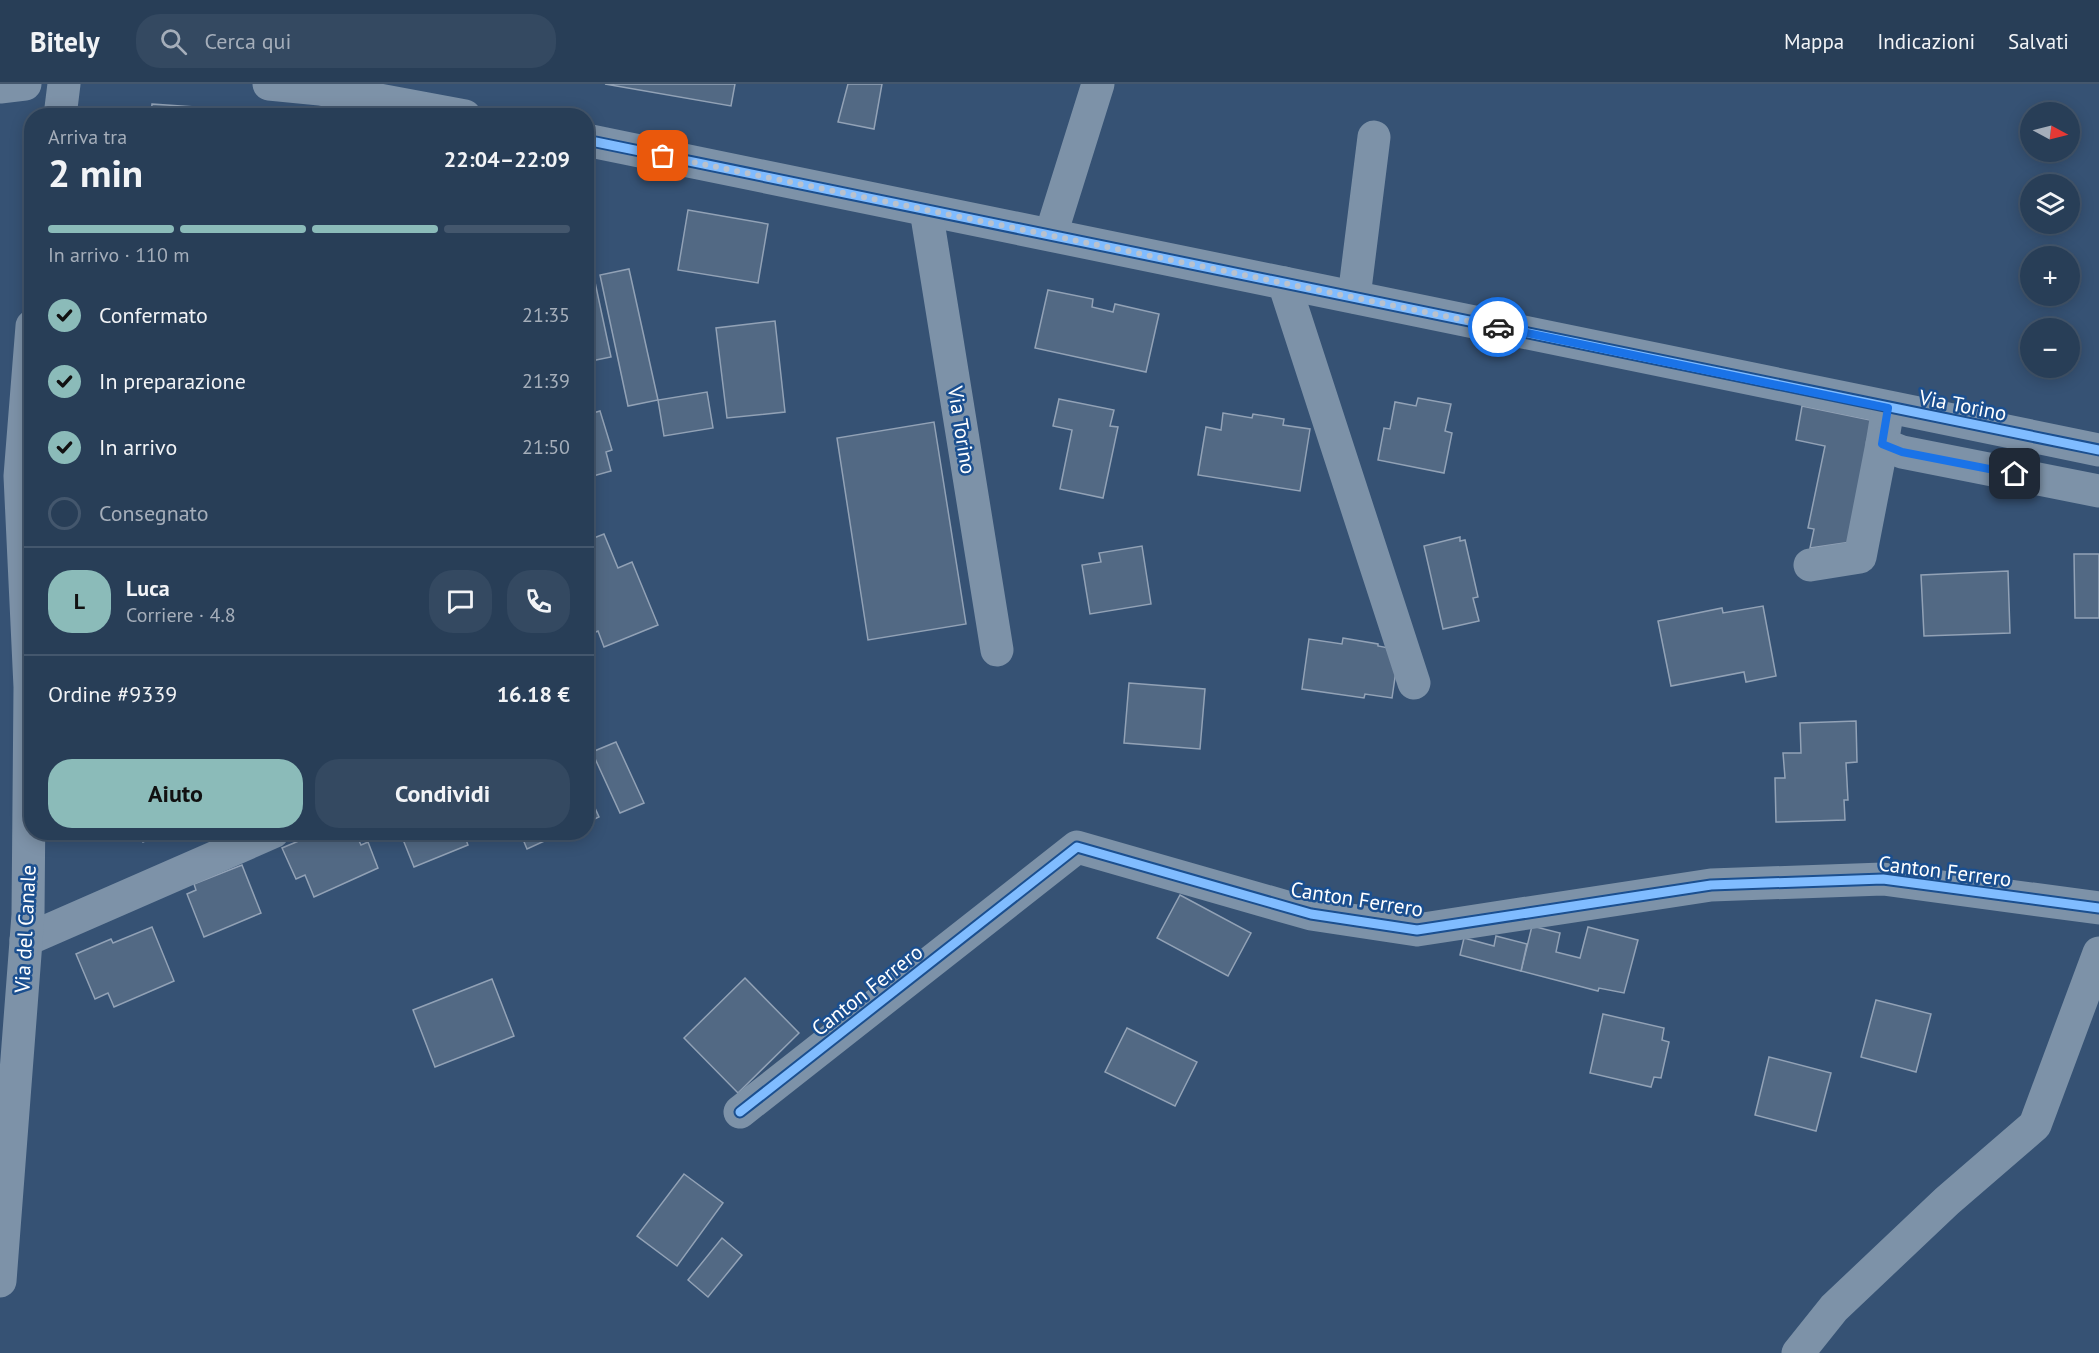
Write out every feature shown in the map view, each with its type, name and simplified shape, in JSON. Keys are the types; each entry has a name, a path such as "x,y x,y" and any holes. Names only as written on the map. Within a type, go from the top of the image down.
{"street":[{"path":"0,87 25,84"},
{"path":"61,108 64,84"},
{"path":"269,84 320,89 422,108"},
{"path":"1051,234 1098,84"},
{"path":"1354,297 1374,137"},
{"name":"Via Torino","path":"594,142 2099,450"},
{"name":"Via Torino","path":"926,210 997,650"},
{"path":"1284,284 1414,683"},
{"path":"1810,565 1860,557 1888,408"},
{"name":"Via del Canale","path":"24,426 20,476 24,530"},
{"path":"1882,444 2048,495 2099,491"},
{"name":"Via del Canale","path":"0,1281 26,940 28,840"},
{"path":"26,940 255,840"},
{"name":"Canton Ferrero","path":"741,1112 1077,847 1311,914 1417,930 1722,884 1882,879 2099,908"},
{"path":"1798,1353 1834,1308 1947,1201 2035,1125 2099,953"}],"building":[{"path":"605,84 735,84 731,106"},
{"path":"848,84 882,84 874,129 838,122"},
{"path":"152,104 210,108 152,108"},
{"path":"688,210 768,224 758,283 678,270"},
{"path":"629,269 658,400 628,406 600,275"},
{"path":"594,277 611,357 594,360"},
{"path":"1048,290 1093,299 1092,307 1113,312 1115,304 1159,314 1146,372 1035,348"},
{"path":"775,321 785,412 727,418 716,328"},
{"path":"707,392 713,428 664,436 658,400"},
{"path":"1418,398 1451,404 1445,431 1452,433 1444,473 1378,460 1384,428 1390,429 1395,402 1416,406"},
{"path":"1059,399 1114,410 1110,426 1118,427 1103,498 1060,489 1072,430 1053,426"},
{"path":"1802,406 1875,421 1851,542 1810,548 1814,529 1808,528 1825,446 1796,440"},
{"path":"600,411 612,450 606,452 611,471 594,476 594,413"},
{"path":"1223,413 1252,418 1253,414 1284,419 1283,425 1310,429 1300,491 1198,475 1206,427 1221,430"},
{"path":"934,422 966,624 868,640 837,438"},
{"path":"604,534 618,568 632,562 658,625 604,647 598,631 594,633 594,538"},
{"path":"1460,537 1460,541 1465,540 1478,597 1473,598 1479,621 1443,629 1424,546"},
{"path":"1142,546 1151,604 1090,614 1082,565 1101,562 1099,553"},
{"path":"2074,554 2099,554 2099,618 2075,618"},
{"path":"2008,571 2010,633 1924,636 1921,575"},
{"path":"1763,606 1776,676 1746,682 1744,672 1671,686 1658,621 1722,608 1723,613"},
{"path":"1343,638 1399,650 1392,698 1365,694 1364,698 1302,689 1309,639 1342,644"},
{"path":"1129,683 1205,689 1200,749 1124,743"},
{"path":"1856,721 1857,762 1846,763 1848,800 1844,800 1845,820 1776,822 1775,778 1785,778 1783,753 1801,753 1800,723"},
{"path":"616,742 644,803 620,813 594,756 594,751"},
{"path":"594,806 599,817 594,819"},
{"path":"301,840 359,840 361,845 368,842 378,868 314,897 305,875 296,879 282,848"},
{"path":"403,840 466,840 468,845 414,867"},
{"path":"523,840 547,840 527,849"},
{"path":"242,865 261,913 204,937 187,894 196,890 194,884"},
{"path":"1180,895 1251,933 1228,976 1157,938"},
{"path":"1532,926 1560,933 1556,952 1580,958 1588,927 1638,940 1624,993 1599,988 1598,991 1521,971"},
{"path":"152,927 174,981 114,1007 108,993 95,999 76,954 111,939 113,943"},
{"path":"1496,936 1527,944 1521,971 1460,955 1464,938 1494,946"},
{"path":"745,978 799,1033 738,1093 684,1038"},
{"path":"492,979 514,1036 435,1067 413,1010"},
{"path":"1876,1000 1931,1014 1916,1072 1861,1057"},
{"path":"1603,1014 1664,1028 1662,1040 1669,1042 1661,1078 1654,1077 1651,1087 1590,1073"},
{"path":"1127,1028 1197,1062 1175,1106 1105,1072"},
{"path":"1769,1057 1831,1073 1816,1131 1755,1115"},
{"path":"684,1174 723,1203 677,1266 637,1236"},
{"path":"722,1238 742,1255 708,1297 688,1280"}],"cycle path":[{"path":"594,142 2099,450"},
{"path":"740,1112 1077,847 1311,914 1417,930 1711,885 1883,879 2099,908"}],"way so far":[{"path":"663,156 1498,327"}],"route":[{"path":"1498,327 1888,408 1882,444 1902,452 2015,474"}]}
